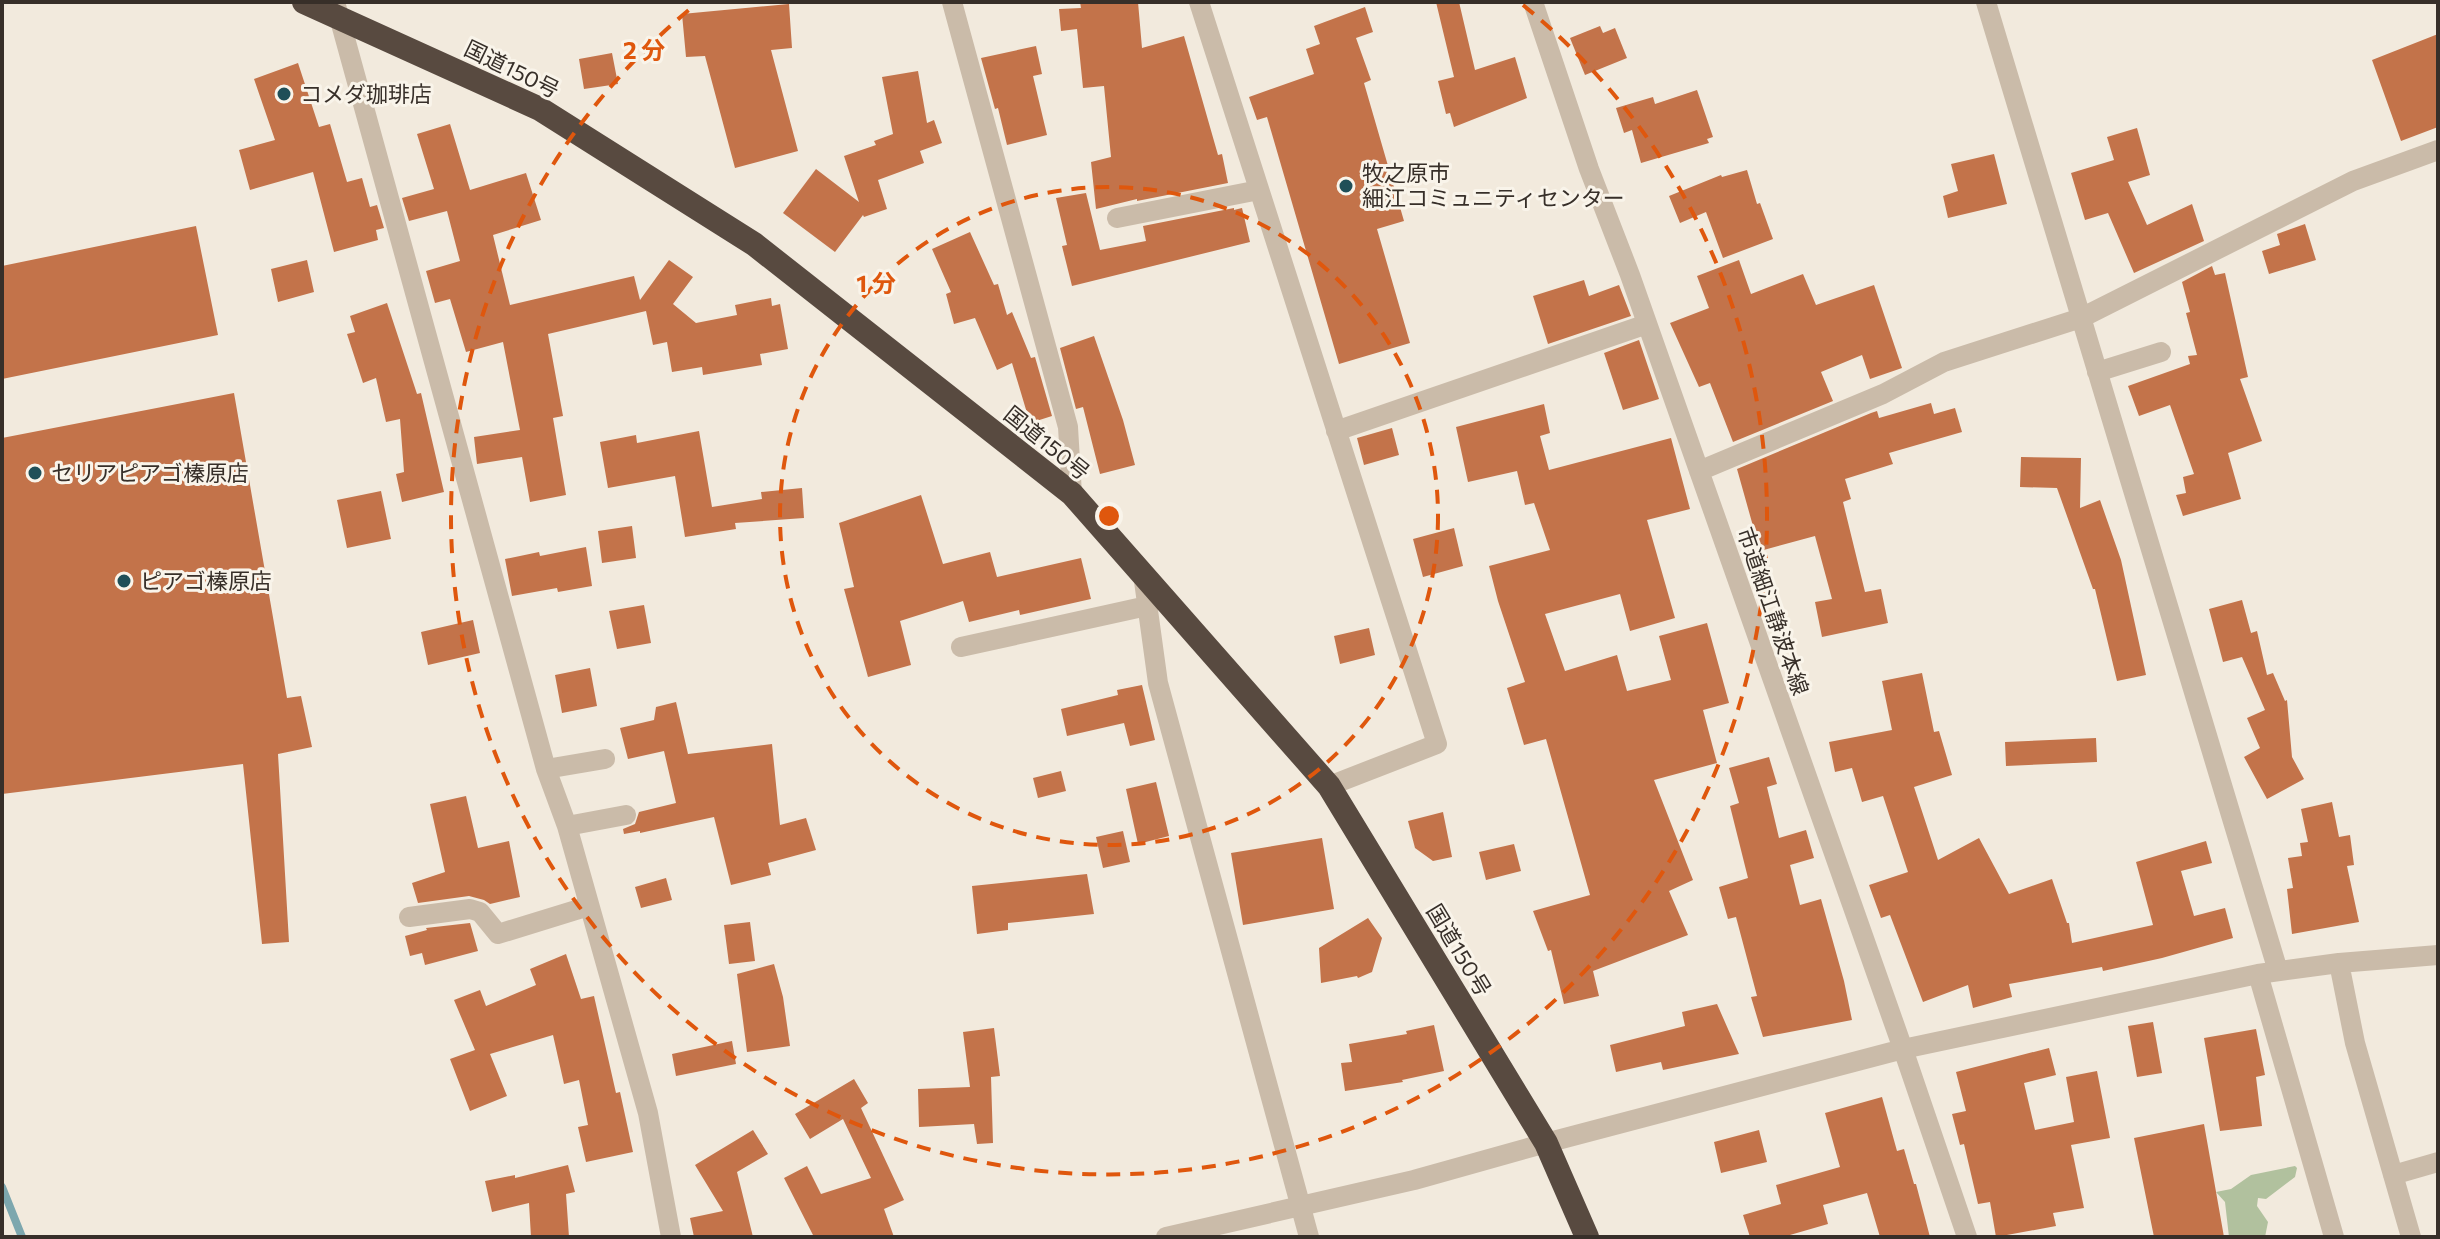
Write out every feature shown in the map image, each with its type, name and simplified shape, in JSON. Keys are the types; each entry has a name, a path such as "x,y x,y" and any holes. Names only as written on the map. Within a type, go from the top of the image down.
{"highway":[{"name":"国道150号","path":"304,2 336,10 540,109 754,244 1072,494 1329,786 1546,1143 1587,1237"}],"street":[{"path":"952,2 1068,427 1072,494"},
{"path":"1199,2 1437,744 1329,786"},
{"name":"市道細江静波本線","path":"1533,2 1589,169 1647,324 1967,1237"},
{"path":"1986,2 2097,372 2268,973 2334,1237"},
{"path":"336,10 546,769 567,826 648,1113 671,1237"},
{"path":"1699,471 1883,394 1944,362 2081,318 2353,181 2438,150"},
{"path":"1117,218 1259,190"},
{"path":"1336,431 1647,324"},
{"path":"2097,372 2161,352"},
{"path":"1143,574 1158,683 1309,1237"},
{"path":"961,647 1147,606"},
{"path":"546,769 605,759"},
{"path":"567,826 626,815"},
{"path":"409,917 470,909 480,912 498,934 589,906"},
{"path":"1166,1237 1414,1180 1903,1049 2268,973 2339,963 2438,955"},
{"path":"2339,963 2355,1043 2411,1237"},
{"path":"2393,1175 2438,1162"}],"green space":[{"path":"2295,1166 2295,1177 2266,1199 2258,1198 2257,1206 2268,1222 2265,1237 2229,1237 2225,1202 2216,1192 2231,1189 2251,1175"}],"building":[{"path":"1080,2 1138,2 1142,48 1184,36 1218,155 1222,154 1228,183 1096,209 1091,162 1111,157 1104,86 1083,88 1077,29 1061,31 1059,9 1081,8"},
{"path":"1436,2 1459,2 1475,70 1515,57 1527,98 1454,127 1450,113 1446,114 1438,81 1454,77"},
{"path":"789,4 792,48 771,50 798,151 735,168 705,56 686,57 682,14"},
{"path":"1365,7 1373,32 1356,38 1371,80 1364,83 1404,221 1377,229 1410,343 1339,364 1267,117 1257,120 1249,97 1314,74 1306,49 1320,44 1314,26"},
{"path":"1600,26 1603,33 1615,28 1627,58 1585,75 1570,38"},
{"path":"2438,34 2438,127 2401,141 2372,60"},
{"path":"1036,46 1042,74 1033,76 1047,135 1007,145 981,58"},
{"path":"612,53 618,84 584,89 579,59"},
{"path":"298,63 319,127 330,124 347,182 362,178 370,207 377,205 384,228 376,230 378,240 334,252 313,172 250,190 239,150 275,140 254,79"},
{"path":"918,71 927,123 934,120 942,143 920,151 924,163 878,180 887,209 863,215 835,252 783,213 816,169 859,202 844,156 876,145 874,141 893,134 882,77"},
{"path":"1697,90 1713,137 1707,139 1709,143 1641,163 1632,130 1624,133 1616,108 1653,97 1655,104"},
{"path":"450,124 470,190 526,173 541,220 493,235 510,305 634,276 640,300 669,260 693,277 673,304 696,323 737,315 735,305 771,298 772,306 780,304 788,349 760,354 762,365 703,375 702,367 672,372 667,342 653,345 646,311 548,334 563,416 553,418 566,495 530,502 522,457 477,464 474,437 520,430 503,342 466,352 450,299 435,303 426,271 460,261 447,211 409,221 402,198 434,189 417,134"},
{"path":"2137,128 2150,175 2128,182 2147,225 2192,204 2204,241 2134,273 2108,213 2085,220 2071,173 2114,160 2107,137"},
{"path":"1994,154 2007,204 1948,218 1943,196 1958,191 1951,164"},
{"path":"1747,170 1757,204 1760,203 1773,239 1723,258 1706,212 1680,223 1669,196 1721,175"},
{"path":"1086,193 1100,250 1146,241 1143,226 1234,208 1242,208 1250,242 1072,286 1062,246 1067,245 1056,198"},
{"path":"2305,224 2316,260 2269,274 2262,251 2280,245 2277,234"},
{"path":"196,226 218,335 2,379 2,266"},
{"path":"970,232 994,285 998,284 1007,315 1012,312 1031,358 1035,357 1052,416 1030,423 1012,363 997,370 975,318 954,324 946,294 951,292 932,249"},
{"path":"307,260 314,292 278,302 271,269"},
{"path":"1739,260 1751,294 1803,274 1816,305 1874,285 1902,368 1870,379 1862,355 1821,372 1833,401 1733,442 1710,383 1699,387 1670,323 1709,308 1697,276"},
{"path":"2212,266 2215,275 2225,273 2248,377 2240,379 2262,441 2228,453 2241,499 2183,516 2176,495 2186,493 2183,477 2194,474 2170,405 2139,416 2128,386 2190,364 2188,356 2197,355 2182,282"},
{"path":"1584,280 1589,296 1619,285 1631,316 1548,344 1533,296"},
{"path":"387,303 417,394 421,393 444,492 402,502 396,474 404,472 400,419 386,422 376,378 363,383 347,334 355,332 350,316"},
{"path":"1094,336 1135,465 1100,474 1083,407 1076,409 1060,348"},
{"path":"1639,340 1659,399 1623,410 1604,353"},
{"path":"234,393 287,698 301,696 312,747 278,754 289,942 262,944 243,764 2,794 2,438"},
{"path":"1931,403 1934,414 1955,408 1962,432 1889,453 1893,464 1845,479 1851,499 1843,502 1865,592 1881,589 1888,623 1822,637 1815,602 1832,599 1815,536 1760,551 1737,469 1871,413 1877,411 1879,418"},
{"path":"1544,404 1550,433 1540,436 1549,470 1671,438 1690,509 1647,520 1675,618 1630,631 1620,594 1545,614 1565,671 1617,655 1627,691 1671,680 1659,636 1707,623 1729,703 1703,710 1717,763 1654,780 1693,880 1669,891 1688,935 1593,971 1599,996 1564,1004 1551,950 1548,951 1533,911 1590,895 1546,739 1524,745 1507,688 1525,682 1489,566 1550,550 1534,503 1525,505 1517,471 1468,482 1456,427"},
{"path":"1392,428 1399,455 1364,465 1357,438"},
{"path":"699,431 712,507 762,499 761,492 802,488 804,518 735,523 736,529 685,537 675,476 608,488 600,442 636,435 637,443"},
{"path":"2021,457 2081,458 2080,508 2100,500 2121,560 2146,675 2117,681 2095,589 2057,488 2020,487"},
{"path":"381,491 391,539 347,548 337,500"},
{"path":"921,495 943,564 990,552 997,577 1081,558 1091,599 1020,615 1019,610 969,622 963,601 900,621 911,665 868,677 844,589 854,587 839,523"},
{"path":"632,526 636,558 602,563 598,531"},
{"path":"1454,528 1463,566 1423,577 1413,539"},
{"path":"586,547 592,586 512,596 505,559"},
{"path":"2242,600 2251,633 2257,631 2267,675 2273,673 2287,700 2292,757 2304,779 2267,799 2244,757 2260,748 2247,718 2265,710 2242,657 2223,662 2209,609"},
{"path":"644,605 651,643 617,649 609,611"},
{"path":"473,620 480,653 428,665 421,632"},
{"path":"1369,628 1375,655 1340,664 1334,636"},
{"path":"590,668 597,706 562,713 555,675"},
{"path":"1922,673 1934,732 1939,731 1952,775 1914,787 1938,860 1979,838 2009,894 2052,879 2069,923 2072,943 2153,925 2136,862 2206,841 2212,863 2181,871 2194,916 2225,908 2233,938 2103,971 2102,967 2009,984 2012,997 1973,1008 1968,985 1923,1002 1890,915 1881,918 1869,885 1908,872 1883,796 1862,802 1852,768 1835,772 1829,742 1892,730 1882,681"},
{"path":"1142,685 1155,740 1130,746 1124,723 1067,736 1061,709 1118,695 1117,690"},
{"path":"676,702 688,754 772,744 780,825 806,818 816,850 768,863 771,875 731,885 714,817 624,834 623,829 635,824 639,812 676,803 664,751 628,759 620,728 654,720 656,707"},
{"path":"2096,738 2097,762 2006,766 2005,742"},
{"path":"1769,757 1777,784 1767,787 1779,838 1806,830 1814,858 1790,865 1800,905 1821,899 1852,1020 1763,1037 1751,997 1757,996 1736,917 1728,919 1719,887 1748,878 1730,806 1739,803 1729,768"},
{"path":"1061,771 1066,791 1038,798 1033,778"},
{"path":"1156,782 1169,836 1138,844 1126,789"},
{"path":"466,796 478,848 509,841 520,897 490,904 469,896 418,903 412,883 445,872 430,804"},
{"path":"2332,802 2339,837 2350,835 2354,865 2347,866 2359,922 2292,934 2287,889 2293,888 2288,858 2302,856 2300,843 2308,842 2301,809"},
{"path":"1443,812 1452,857 1433,861 1415,848 1408,821"},
{"path":"1123,831 1130,862 1103,868 1096,837"},
{"path":"1322,838 1334,909 1243,925 1231,853"},
{"path":"1514,844 1521,871 1486,880 1479,852"},
{"path":"1087,874 1094,914 1008,923 1008,930 977,934 972,886"},
{"path":"666,878 672,900 641,908 635,887"},
{"path":"1368,918 1382,938 1372,972 1358,978 1321,983 1319,948"},
{"path":"750,922 755,961 729,964 724,925"},
{"path":"470,923 478,951 425,965 422,953 410,956 405,936 426,928"},
{"path":"566,954 581,999 594,996 633,1152 586,1162 578,1127 588,1125 579,1080 564,1084 553,1035 490,1054 507,1096 470,1111 450,1059 475,1050 454,1000 480,990 486,1006 536,985 530,969"},
{"path":"774,964 783,997 790,1046 747,1052 737,974"},
{"path":"1717,1004 1739,1054 1663,1070 1661,1062 1616,1072 1610,1045 1685,1026 1682,1012"},
{"path":"2153,1022 2162,1073 2137,1077 2128,1026"},
{"path":"1434,1025 1444,1071 1403,1082 1345,1091 1341,1063 1352,1062 1349,1044 1407,1034 1406,1031"},
{"path":"994,1028 1000,1076 991,1077 993,1143 977,1144 974,1124 919,1127 918,1089 970,1087 963,1032"},
{"path":"2256,1029 2265,1075 2256,1077 2262,1126 2220,1131 2204,1038"},
{"path":"732,1041 736,1064 676,1076 672,1054"},
{"path":"2049,1048 2056,1075 2024,1083 2035,1130 2074,1122 2066,1077 2097,1071 2110,1138 2071,1145 2084,1208 2053,1213 2056,1226 1996,1237 1990,1202 1978,1204 1964,1144 1960,1145 1952,1114 1966,1111 1956,1072"},
{"path":"854,1079 868,1103 861,1108 904,1200 884,1209 894,1237 814,1237 784,1178 807,1166 821,1194 871,1178 843,1119 810,1139 795,1114"},
{"path":"1882,1097 1897,1151 1904,1149 1916,1184 1930,1237 1880,1237 1867,1193 1823,1205 1828,1224 1783,1237 1750,1237 1743,1215 1781,1204 1776,1185 1840,1167 1825,1113"},
{"path":"2204,1124 2224,1237 2154,1237 2134,1138"},
{"path":"753,1130 768,1154 737,1172 753,1237 694,1237 690,1218 723,1211 695,1165"},
{"path":"1759,1130 1767,1162 1721,1173 1714,1142"},
{"path":"568,1165 575,1192 566,1194 569,1237 531,1237 529,1203 492,1212 485,1181 515,1175 515,1178"}],"waterway":[{"path":"2,1187 22,1237"}],"place":[{"name":"コメダ珈琲店","path":"284,94"},
{"name":"牧之原市 細江コミュニティセンター","path":"1346,186"},
{"name":"セリアピアゴ榛原店","path":"35,473"},
{"name":"ピアゴ榛原店","path":"124,581"}]}
